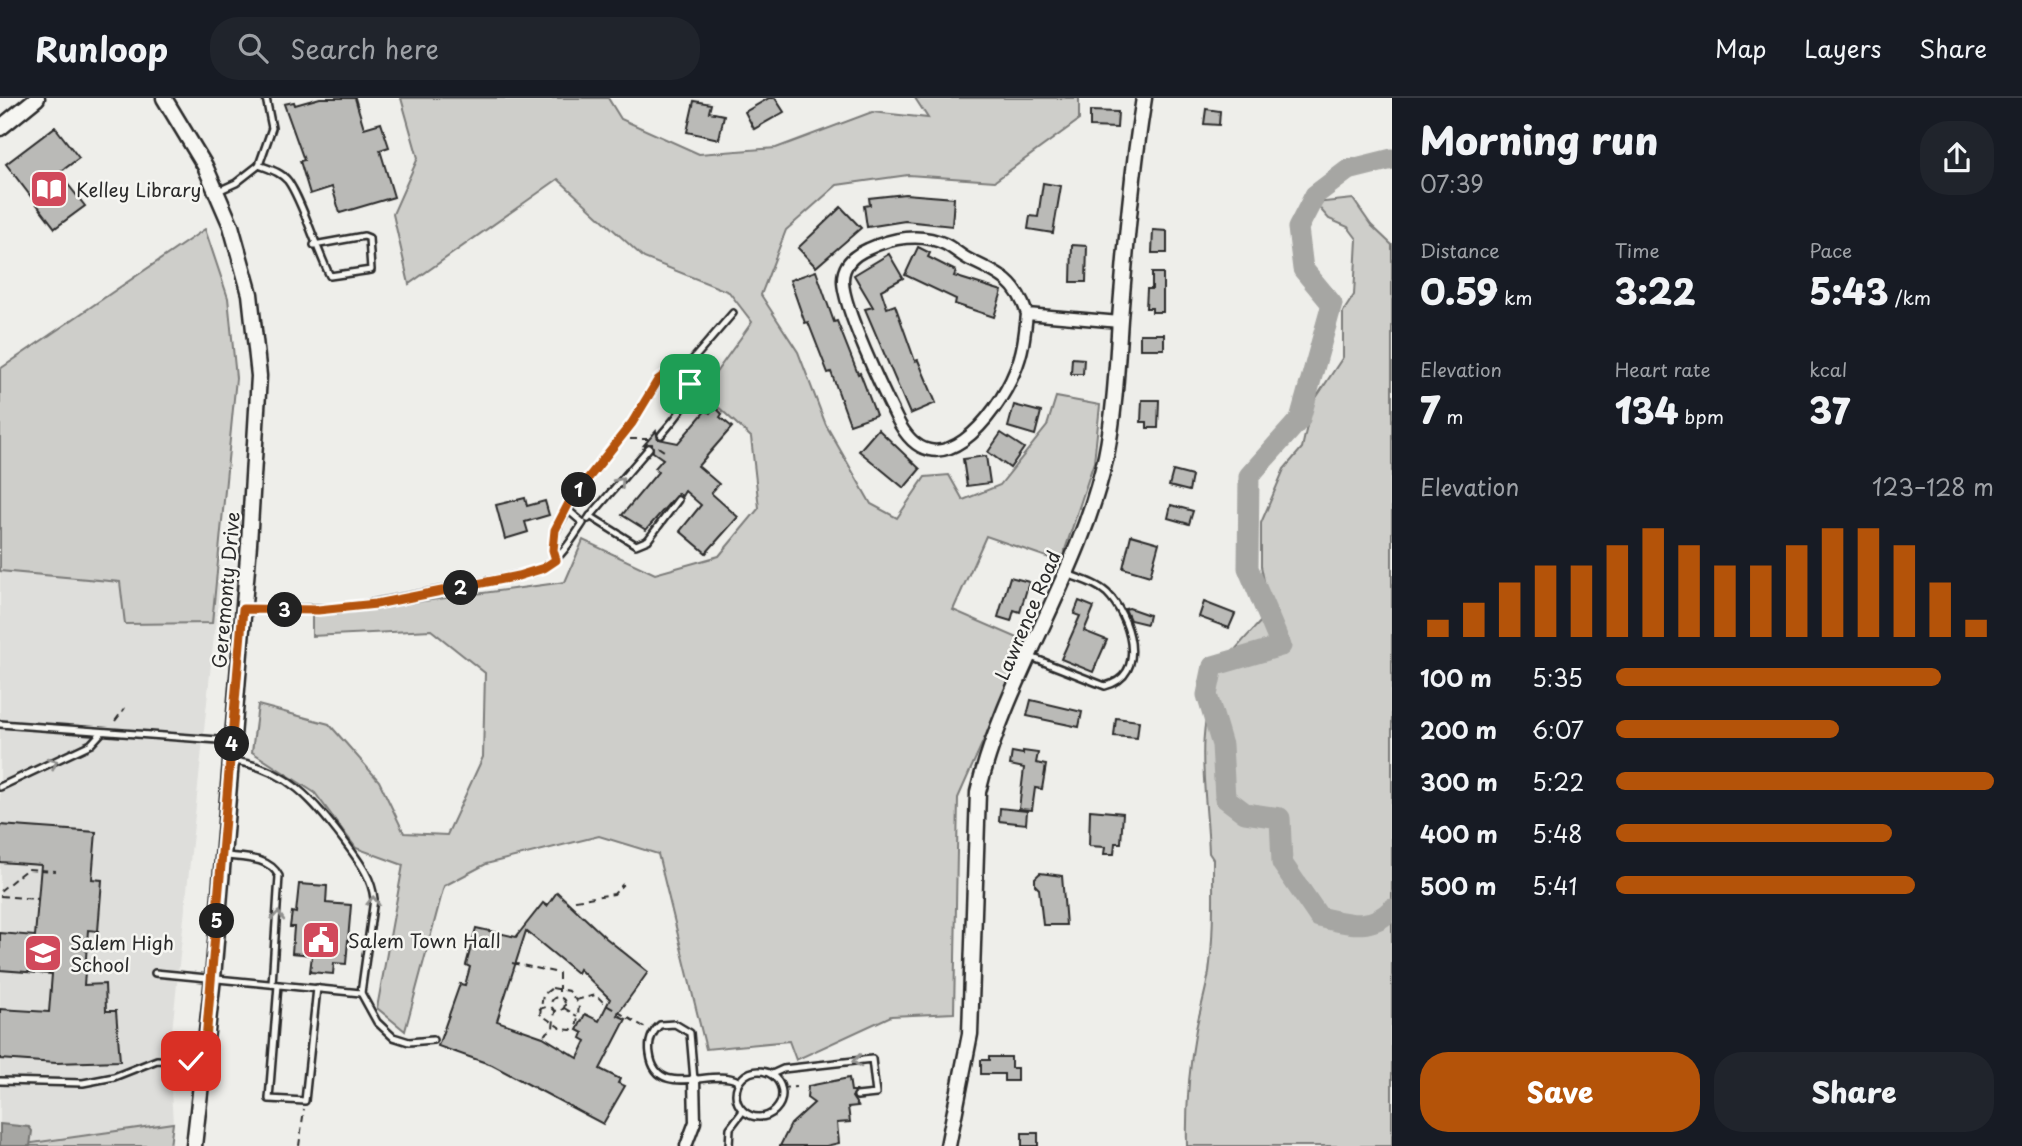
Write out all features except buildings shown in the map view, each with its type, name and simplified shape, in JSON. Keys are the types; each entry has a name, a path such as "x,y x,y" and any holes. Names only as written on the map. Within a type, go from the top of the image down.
{"street":[{"path":"0,128 37,98"},
{"name":"Geremonty Drive","path":"164,98 216,192 244,267 256,335 257,431 213,978 194,1146"},
{"name":"Lawrence Road","path":"948,1146 970,1034 978,792 985,765 1067,574 1091,509 1106,456 1133,176 1144,98"},
{"path":"889,240 936,241 1004,276 1020,296 1027,314 1016,370 976,433 958,447 947,450 928,448 911,438 896,416 847,302 844,273 853,258 889,240"},
{"path":"1027,314 1120,321"},
{"path":"686,1146 695,1122 694,1080"}],"lane":[{"path":"216,192 236,183 259,165 272,128 265,98"},
{"path":"259,165 275,171 288,181 314,245 330,276 371,270 369,238 364,236 314,245"},
{"path":"556,560 553,550 555,530 568,510 570,501 632,423 658,380 669,372 683,372 733,313"},
{"path":"661,435 688,400 690,384 683,372"},
{"path":"243,609 318,610 376,604 518,576 544,568 556,560 583,523 649,448"},
{"path":"590,516 636,545 648,540 678,500"},
{"path":"568,510 583,523"},
{"path":"1031,657 1105,685 1115,682 1130,662 1133,643 1131,633 1110,597 1094,584 1067,574"},
{"path":"0,723 232,741"},
{"path":"0,787 91,744 102,732"},
{"path":"230,761 263,768 301,788 361,864 373,887 374,899 361,993 377,1022 393,1037 409,1042 433,1041"},
{"path":"223,855 258,859 270,865 279,876 270,1099 305,1101 317,988"},
{"path":"155,973 361,993"},
{"path":"694,1080 690,1033 667,1022 653,1033 650,1054 658,1073 670,1080 694,1080 721,1077 738,1081 758,1070 772,1074 783,1069 872,1059 876,1094 857,1096"},
{"path":"0,1081 91,1082 156,1060 204,1063"},
{"path":"738,1081 735,1096 743,1111 755,1117 770,1114 780,1103 781,1088 772,1074"},
{"path":"729,1146 730,1128 743,1111"}],"path":[{"path":"115,721 125,708"},
{"path":"0,891 27,869 56,871"},
{"path":"575,900 614,894 623,884"},
{"path":"0,896 37,899"},
{"path":"512,963 559,973 559,997"},
{"path":"559,988 569,991 580,1007 571,1030 542,1017 539,1009 547,990 559,988"},
{"path":"576,1000 596,995 606,1005 638,1021 653,1033"},
{"path":"551,1005 553,999 559,997"},
{"path":"559,997 565,1001 564,1008"},
{"path":"539,1009 551,1005"},
{"path":"544,1035 551,1031 553,1023 555,1010 551,1005"},
{"path":"555,1010 564,1008 578,1017"},
{"path":"781,1088 796,1087"},
{"path":"299,1146 305,1101"}],"shaded area":[{"path":"401,98 608,98 621,119 699,154 776,148 872,112 928,118 915,98 1079,98 1079,120 995,181 908,175 837,185 786,230 761,295 798,352 826,425 871,504 897,518 925,477 949,475 963,500 1000,485 1047,426 1056,397 1100,405 1094,462 1061,562 986,536 953,610 1027,642 958,798 954,1013 891,1016 796,1060 789,1041 706,1049 658,854 599,836 486,864 444,886 405,1031 377,1008 403,865 356,848 315,793 252,752 258,705 329,724 379,781 404,833 447,835 483,757 485,673 431,630 312,636 312,616 565,582 583,540 655,574 719,556 759,508 751,437 702,392 752,322 729,292 644,258 558,179 409,284 393,214 418,158"},
{"path":"1353,199 1371,225 1392,245 1392,1146 1187,1146 1192,1058 1209,972 1212,930 1213,859 1209,853 1203,760 1207,715 1212,692 1222,669 1238,646 1270,611 1261,566 1261,523 1284,469 1302,448 1312,404 1343,357 1343,312 1354,295 1357,239 1348,227 1329,219 1315,203"},
{"path":"205,229 228,298 236,378 212,623 125,624 120,582 0,571 0,369"},
{"path":"0,562 220,580 169,1059 173,1123 0,1146"},
{"path":"173,1123 170,1146 11,1146"},
{"path":"0,1124 29,1127 32,1131 30,1146 0,1146"}],"waterway":[{"path":"1392,159 1348,170 1315,195 1298,228 1303,269 1332,304 1300,419 1249,476 1248,568 1281,646 1213,666 1207,695 1222,745 1225,798 1245,813 1280,818 1282,863 1319,917 1358,924 1375,921 1392,909"}],"place":[{"name":"Kelley Library","path":"49,189"},
{"name":"Salem Town Hall","path":"321,940"},
{"name":"Salem High School","path":"43,953"}],"route":[{"path":"191,1061 204,1063 243,609 318,610 376,604 518,576 551,565 556,560 553,550 555,530 568,510 570,501 632,423 658,380 669,372 683,372 690,384"}]}
